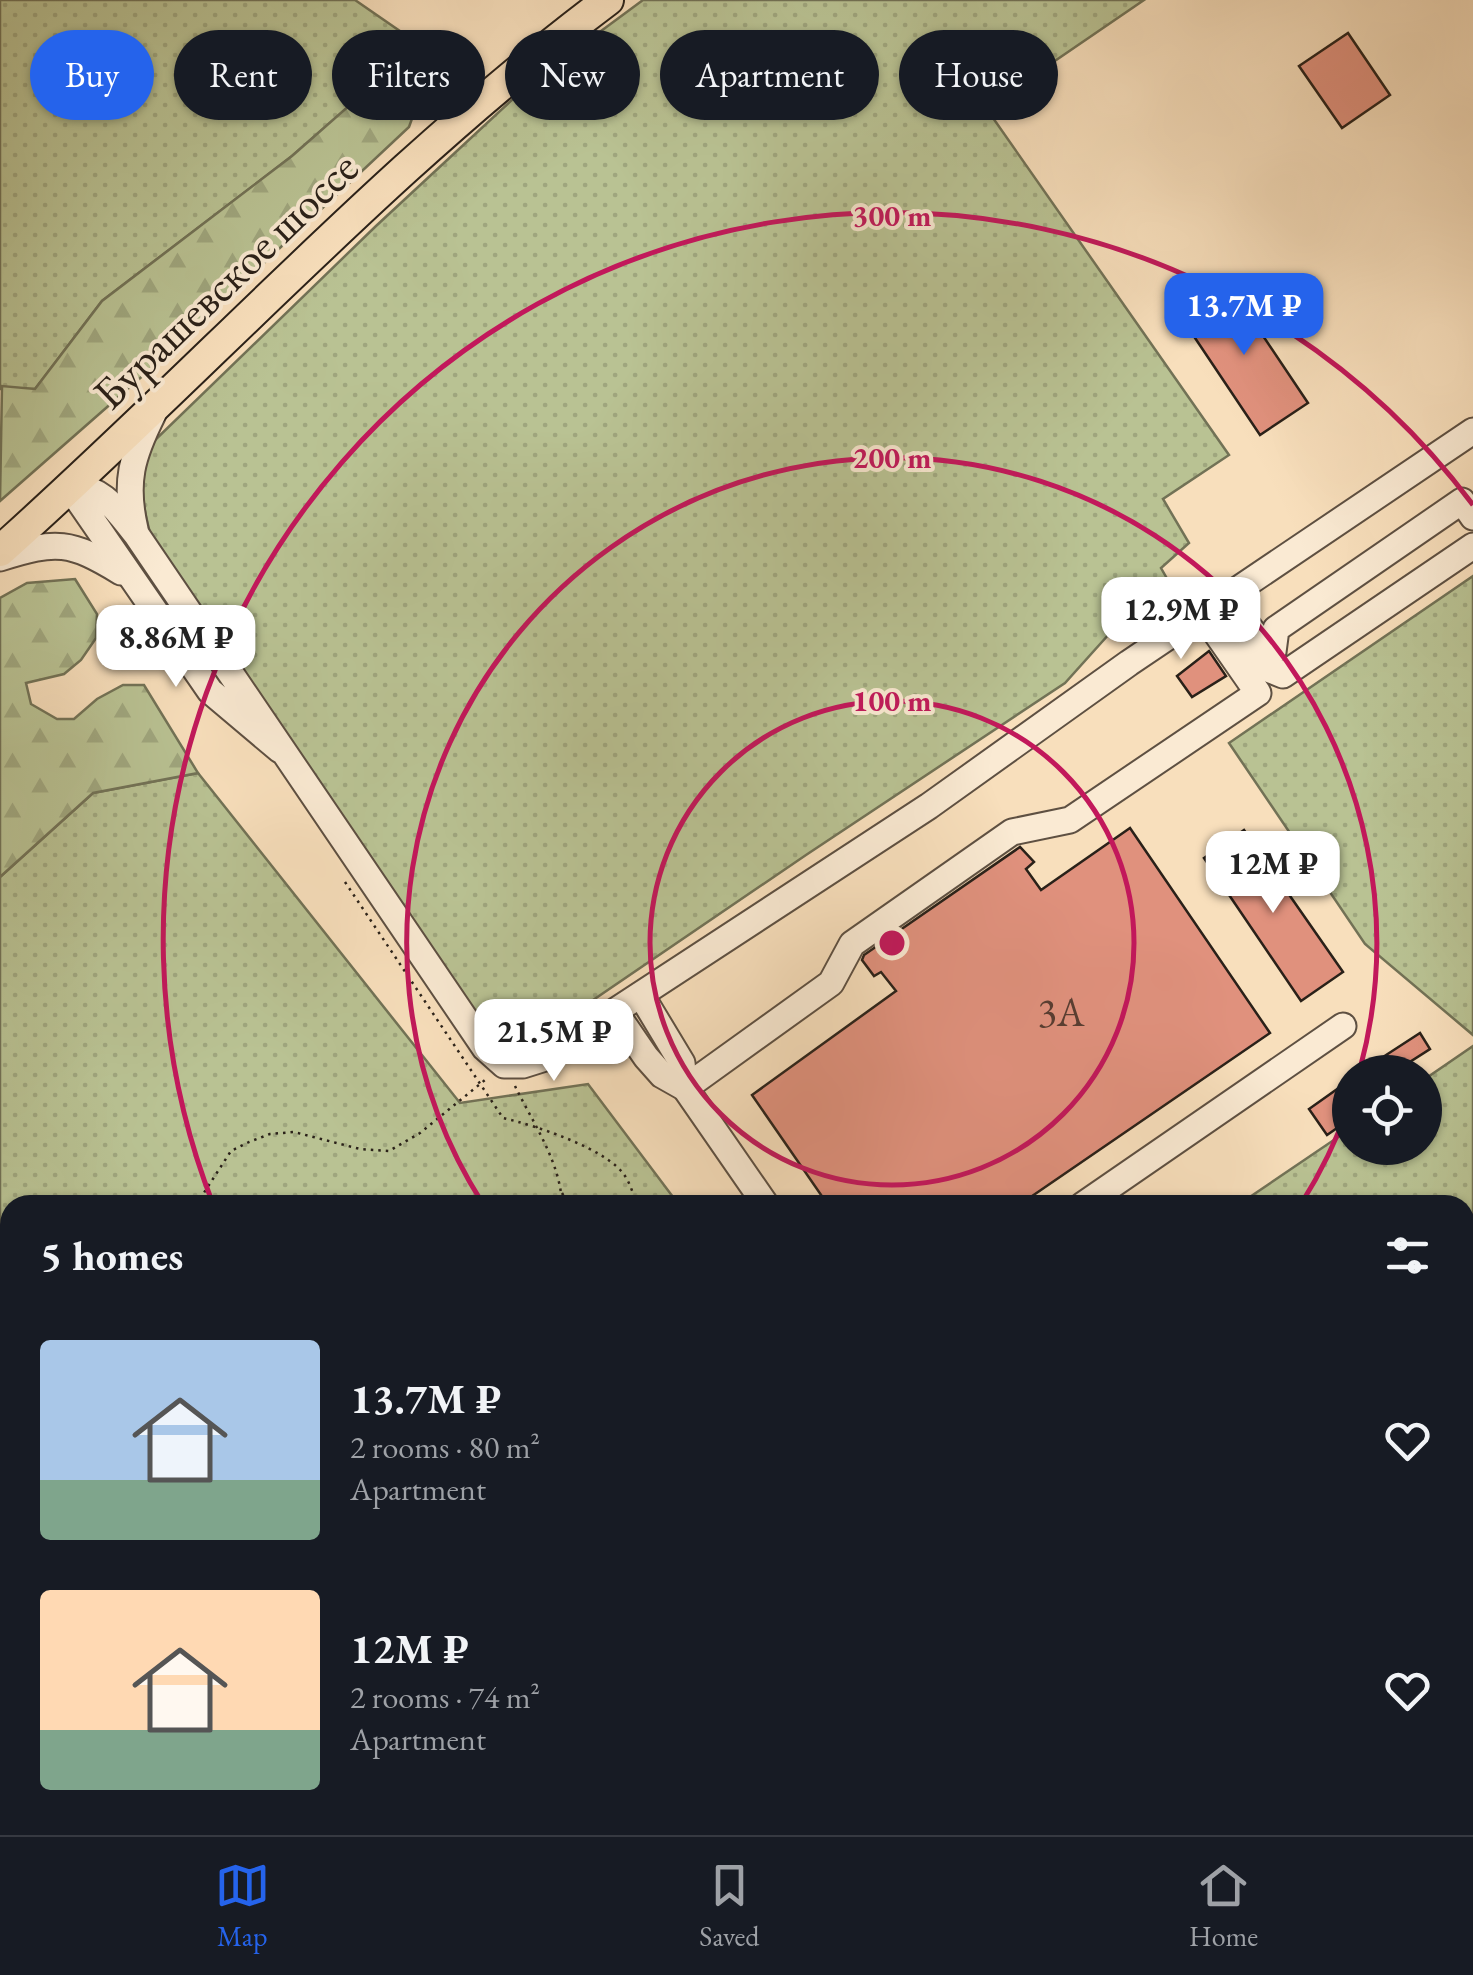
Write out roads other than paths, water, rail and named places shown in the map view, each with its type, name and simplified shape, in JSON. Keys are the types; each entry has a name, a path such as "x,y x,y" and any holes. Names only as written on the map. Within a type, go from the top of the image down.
{"main road":[{"name":"Бурашевское шоссе","path":"0,554 424,152 608,0"}],"street":[{"path":"136,534 129,496 132,465 135,450 156,409"},
{"path":"280,750 210,691 70,488 84,487 107,499 136,534 485,1048 504,1065 523,1065 542,1059 616,1012 929,806 1473,431"},
{"path":"1268,652 1273,652 1276,629 1462,501 1473,517"},
{"path":"0,554 61,545 88,551 130,578"},
{"path":"1283,674 1473,546"},
{"path":"1215,606 1268,652 1283,674"},
{"path":"1215,606 1260,666 1283,674"},
{"path":"684,1088 832,983 852,944 1012,832 1070,820 1258,693 1215,606"},
{"path":"641,995 682,1063 684,1088"},
{"path":"616,1012 662,1076 684,1088 759,1195"},
{"path":"1098,1195 1343,1026"}]}
